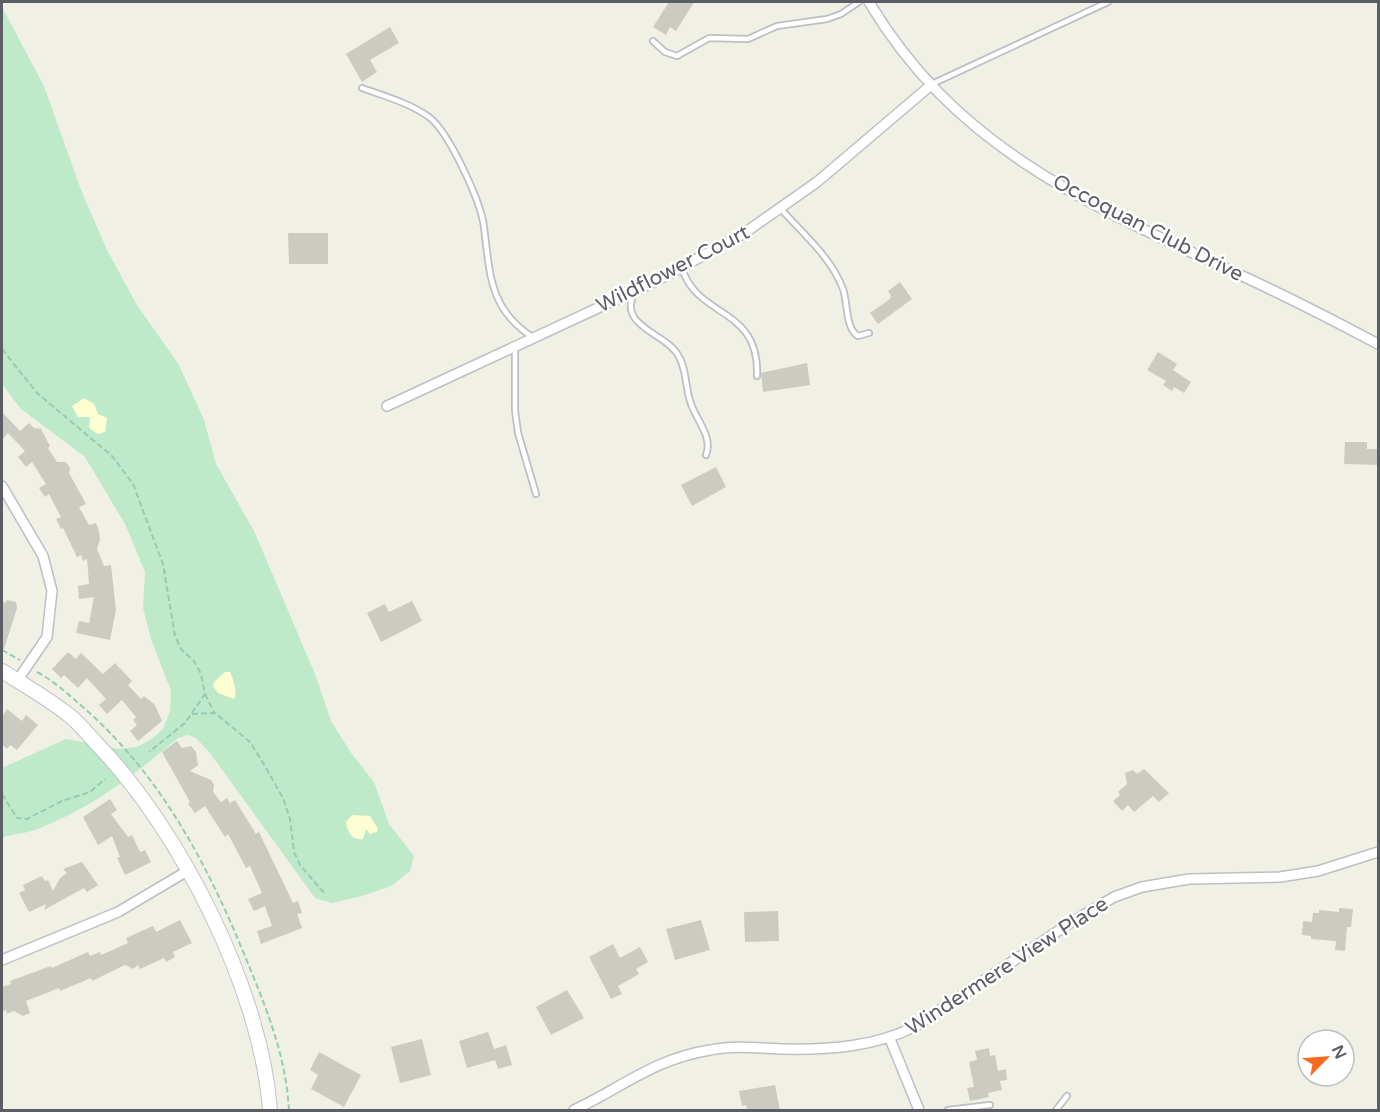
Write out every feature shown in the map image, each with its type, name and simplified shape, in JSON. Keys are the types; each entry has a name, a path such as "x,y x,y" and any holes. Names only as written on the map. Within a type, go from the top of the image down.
{"street":[{"name":"Occoquan Club Drive","path":"869,2 888,33 930,86 997,145 1078,197 1122,220 1300,303 1378,344"},
{"name":"Wildflower Court","path":"387,406 682,268 782,209 930,86"},
{"path":"2,486 43,556 52,591 47,637 17,681"},
{"path":"2,671 71,716 121,769 161,825 189,870 214,921 247,1009 259,1046 270,1110"},
{"name":"Windermere View Place","path":"576,1110 649,1068 671,1059 711,1049 851,1047 890,1039 916,1026 1070,922 1114,897 1142,887 1189,879 1280,877 1318,871 1378,852"},
{"path":"2,960 118,912 189,870"},
{"path":"890,1039 916,1110"}],"lane":[{"path":"653,41 665,52 677,56 709,38 748,39 777,26 827,19 841,14 859,2"},
{"path":"930,86 1108,2"},
{"path":"362,88 415,109 430,118 447,137 481,211 494,295 511,320 534,338"},
{"path":"782,209 830,262 838,276 844,293 850,329 858,336 869,333"},
{"path":"682,268 691,290 699,298 728,314 743,328 756,356 757,376"},
{"path":"636,291 631,309 634,318 641,326 670,345 682,362 690,402 709,440 706,455"},
{"path":"515,347 515,410 518,433 536,494"},
{"path":"1056,1110 1067,1096"},
{"path":"948,1110 990,1105"}],"path":[{"path":"2,349 37,393 111,456 133,484 163,564 175,636 181,649 194,661 201,674 205,694 215,713 250,742 262,761 283,798 290,819 294,852 300,865 325,894"},
{"path":"149,752 192,714 205,694"},
{"path":"192,714 215,713"},
{"path":"2,794 17,818 27,819 62,801 90,792 105,779"}],"shaded area":[{"path":"2,7 44,86 81,190 107,250 137,305 179,365 204,420 216,464 254,531 315,674 331,721 351,753 374,782 389,824 414,856 410,871 391,886 332,903 315,898 210,753 196,738 187,735 178,738 95,801 38,829 2,838 2,768 66,739 120,749 137,747 163,729 170,711 171,691 151,639 143,608 145,572 125,524 85,457 20,408 2,384"}],"sand":[{"path":"84,398 94,404 98,414 107,418 105,432 98,434 89,428 90,417 78,417 72,406"},
{"path":"225,672 230,672 232,678 235,690 234,699 218,693 213,686 214,682"},
{"path":"352,815 370,816 378,829 377,832 370,834 366,829 363,839 353,837 346,822"}],"building":[{"path":"669,2 694,2 676,31 670,27 666,35 653,27"},
{"path":"390,27 399,43 370,60 377,72 362,82 346,54"},
{"path":"288,233 328,233 328,264 289,264"},
{"path":"900,282 912,299 878,324 870,313 890,299 888,291"},
{"path":"1158,352 1177,364 1173,370 1191,382 1184,393 1174,387 1172,391 1163,385 1166,381 1147,370"},
{"path":"807,363 810,385 763,392 761,373"},
{"path":"2,412 20,431 29,423 34,428 41,429 50,446 48,448 57,462 66,462 70,468 69,473 86,504 79,507 89,525 96,523 100,539 97,549 104,566 111,565 116,610 110,640 76,633 79,621 89,623 94,597 79,599 78,586 89,584 87,559 83,561 81,555 77,557 63,528 61,529 56,519 61,517 49,494 45,497 39,488 46,484 32,462 26,467 18,457 25,451 8,433 2,440"},
{"path":"1345,442 1367,442 1367,449 1378,449 1378,465 1344,464"},
{"path":"716,467 726,487 692,506 681,485"},
{"path":"7,600 16,602 17,608 4,649 2,649 2,601 5,603"},
{"path":"412,601 422,621 381,642 367,613 385,604 389,612"},
{"path":"68,652 76,659 81,653 103,674 115,663 132,681 128,685 141,699 144,696 155,705 162,721 138,741 130,731 137,725 133,720 136,717 122,700 107,714 99,705 106,699 87,678 78,688 64,675 61,678 52,669"},
{"path":"7,709 22,721 26,715 38,725 17,750 10,745 7,749 2,744 2,717"},
{"path":"177,741 182,748 191,746 196,752 198,765 190,771 211,780 214,785 213,792 221,802 227,798 230,803 235,800 256,834 259,832 293,903 298,901 302,913 297,914 302,928 261,944 257,931 272,926 265,906 254,911 248,899 262,893 250,866 246,868 228,834 225,837 205,806 195,813 188,804 190,802 162,752"},
{"path":"1144,769 1169,793 1159,802 1153,796 1134,812 1128,805 1122,811 1113,801 1120,795 1118,792 1127,784 1125,773 1133,770 1137,774"},
{"path":"110,799 117,810 111,814 128,837 132,835 140,852 145,850 151,862 125,875 117,858 120,857 112,836 98,845 83,817"},
{"path":"82,862 98,885 87,892 84,888 44,910 46,904 29,912 19,893 25,890 23,885 42,876 45,881 48,880 53,891 60,878 67,873 63,869"},
{"path":"1339,908 1353,909 1351,927 1347,927 1345,951 1335,950 1336,941 1311,939 1311,936 1302,935 1303,921 1312,922 1313,913 1319,913 1319,910 1339,912"},
{"path":"778,911 779,941 745,942 744,912"},
{"path":"180,920 192,943 173,952 175,957 166,962 164,958 140,969 138,965 133,969 125,965 92,981 91,978 60,991 59,988 26,1001 30,1013 23,1016 14,1011 7,1014 6,1010 2,1012 2,987 11,984 10,981 51,966 52,968 88,952 90,956 100,952 101,955 128,943 126,938 153,926 156,932"},
{"path":"701,920 710,950 675,960 666,929"},
{"path":"613,944 620,958 640,947 648,962 636,969 639,974 618,986 622,994 611,999 589,957"},
{"path":"567,990 584,1018 551,1035 536,1007"},
{"path":"488,1032 494,1049 506,1045 512,1065 498,1069 495,1060 467,1068 459,1041"},
{"path":"422,1039 431,1075 400,1083 391,1047"},
{"path":"989,1048 990,1056 995,1055 998,1071 1006,1069 1007,1080 1000,1081 1002,1090 988,1093 989,1097 970,1101 967,1088 974,1087 969,1062 977,1060 975,1051"},
{"path":"319,1052 361,1075 344,1107 311,1089 318,1075 310,1070"},
{"path":"775,1085 780,1110 747,1110 746,1105 742,1106 739,1091"}]}
